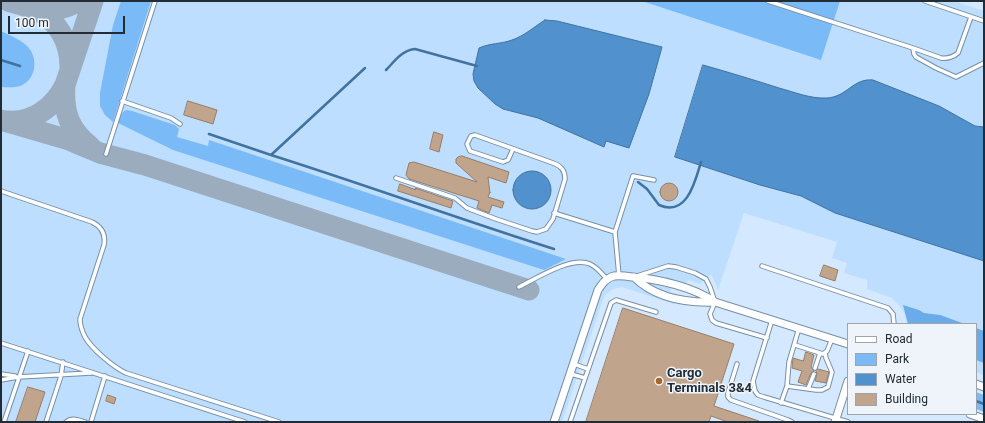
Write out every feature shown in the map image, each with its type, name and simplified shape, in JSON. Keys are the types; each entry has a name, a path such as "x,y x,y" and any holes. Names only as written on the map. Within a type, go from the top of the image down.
{"street":[{"path":"554,422 598,290 607,279 619,276 650,278 705,295 715,302"},
{"path":"634,277 649,289 676,299 692,302 715,302 847,344"},
{"path":"836,420 847,384"},
{"path":"973,415 984,419"}],"lane":[{"path":"106,154 155,1"},
{"path":"768,1 946,59 955,56 958,53 971,17"},
{"path":"925,1 984,21"},
{"path":"913,48 916,57 952,76 961,75 984,63"},
{"path":"122,101 171,118 180,124"},
{"path":"396,178 455,198 466,208 532,231 542,231 553,219 565,179 564,170 553,163 475,135 471,136 467,144 470,151 503,162 508,160 513,149"},
{"path":"619,276 615,232 632,176 654,180"},
{"path":"1,191 92,222 99,225 104,231 104,245 80,319 85,338 115,366 126,373 279,422"},
{"path":"554,213 615,232"},
{"path":"519,287 561,266 577,262 584,262 591,265 607,279"},
{"path":"634,277 661,268 676,266 696,273 706,279 710,286 715,302 710,314 712,320 716,323 767,338"},
{"path":"762,266 888,308 893,314 894,323"},
{"path":"570,422 611,303 616,300 656,312"},
{"path":"772,319 753,380 753,387 758,395 836,420 848,422"},
{"path":"781,403 787,386 789,362 799,328"},
{"path":"787,386 819,390 828,387 832,372 825,353 832,339"},
{"path":"1,343 246,422"},
{"path":"795,345 820,353 825,353"},
{"path":"4,422 28,351"},
{"path":"815,368 820,353"},
{"path":"46,422 61,376 63,362"},
{"path":"574,364 588,369"},
{"path":"737,364 728,397 731,400 792,422"},
{"path":"1,380 18,377 61,376 94,373"},
{"path":"1,374 18,377"},
{"path":"571,374 585,378"},
{"path":"808,389 814,374"},
{"path":"91,422 105,376"},
{"path":"66,422 70,419 74,419 85,422"}],"shaded area":[{"path":"1,1 954,1 984,11 984,375 977,372 977,323 907,323 902,309 892,298 867,289 867,280 844,273 847,263 832,258 837,242 744,213 718,290 711,274 700,284 688,280 686,284 674,280 670,292 677,294 674,304 622,287 613,289 605,295 562,422 111,422 105,420 104,422 1,422"},
{"path":"903,305 924,313 940,315 962,323 908,323"},
{"path":"977,328 984,331 984,363 977,360"}],"green space":[{"path":"121,1 151,1 113,122 105,115 100,106 100,93 113,25"},
{"path":"642,1 840,1 821,60"},
{"path":"1,31 26,45 33,55 33,73 26,83 20,86 1,87"},
{"path":"126,110 175,125 179,129 177,137 208,146 209,140 566,259 544,270 173,150 118,123 122,113"},
{"path":"977,392 984,395 984,412 977,409"}],"water":[{"path":"545,20 557,21 662,47 649,94 629,148 606,141 604,147 538,118 503,109 495,104 478,88 474,81 473,74 479,48 516,38 525,34"},
{"path":"703,65 797,93 821,98 834,97 860,82 873,80 939,106 975,126 984,127 984,261 835,213 801,196 760,185 675,157"},
{"path":"532,171 542,174 548,180 551,190 548,200 542,206 532,209 522,206 516,200 513,190 516,180 522,174"}],"building":[{"path":"188,101 217,110 213,124 184,115"},
{"path":"434,132 443,135 439,152 430,149"},
{"path":"462,156 509,172 506,183 488,177 490,192 488,197 504,202 502,208 492,205 489,213 477,208 479,201 409,179 406,175 409,163 414,162 477,182 456,163 456,159"},
{"path":"669,183 675,186 678,192 675,198 669,201 663,198 660,192 663,186"},
{"path":"400,184 453,201 451,208 398,191"},
{"path":"824,265 838,270 835,281 820,276"},
{"name":"Cargo Terminals 3&4","path":"623,308 734,344 714,406 759,422 728,422 711,416 709,422 586,422"},
{"path":"806,352 814,355 811,367 814,371 811,373 806,385 798,382 802,371 792,368 793,358 803,361"},
{"path":"818,369 829,372 826,383 815,381 817,374 816,371"},
{"path":"28,387 45,392 35,422 16,422"},
{"path":"108,395 116,398 114,404 106,401"}],"waterway":[{"path":"386,70 402,54 415,49 477,66"},
{"path":"1,60 20,66"},
{"path":"209,134 271,155 365,68"},
{"path":"271,155 554,249"},
{"path":"638,182 647,189 659,205 669,207 677,206 688,196 696,179 701,162"},
{"path":"977,401 984,404"}],"taxiway":[{"path":"8,1 25,6 43,14 56,26 68,49 70,67"},
{"path":"35,10 53,10 63,8 79,1"},
{"path":"8,121 26,119 42,112 49,107 60,93 65,85 93,1"},
{"path":"65,85 65,104 69,120 77,134 91,147"},
{"path":"1,120 69,140 100,153 145,165 529,290"}],"place":[{"name":"Cargo Terminals 3&4","path":"659,381"}]}
